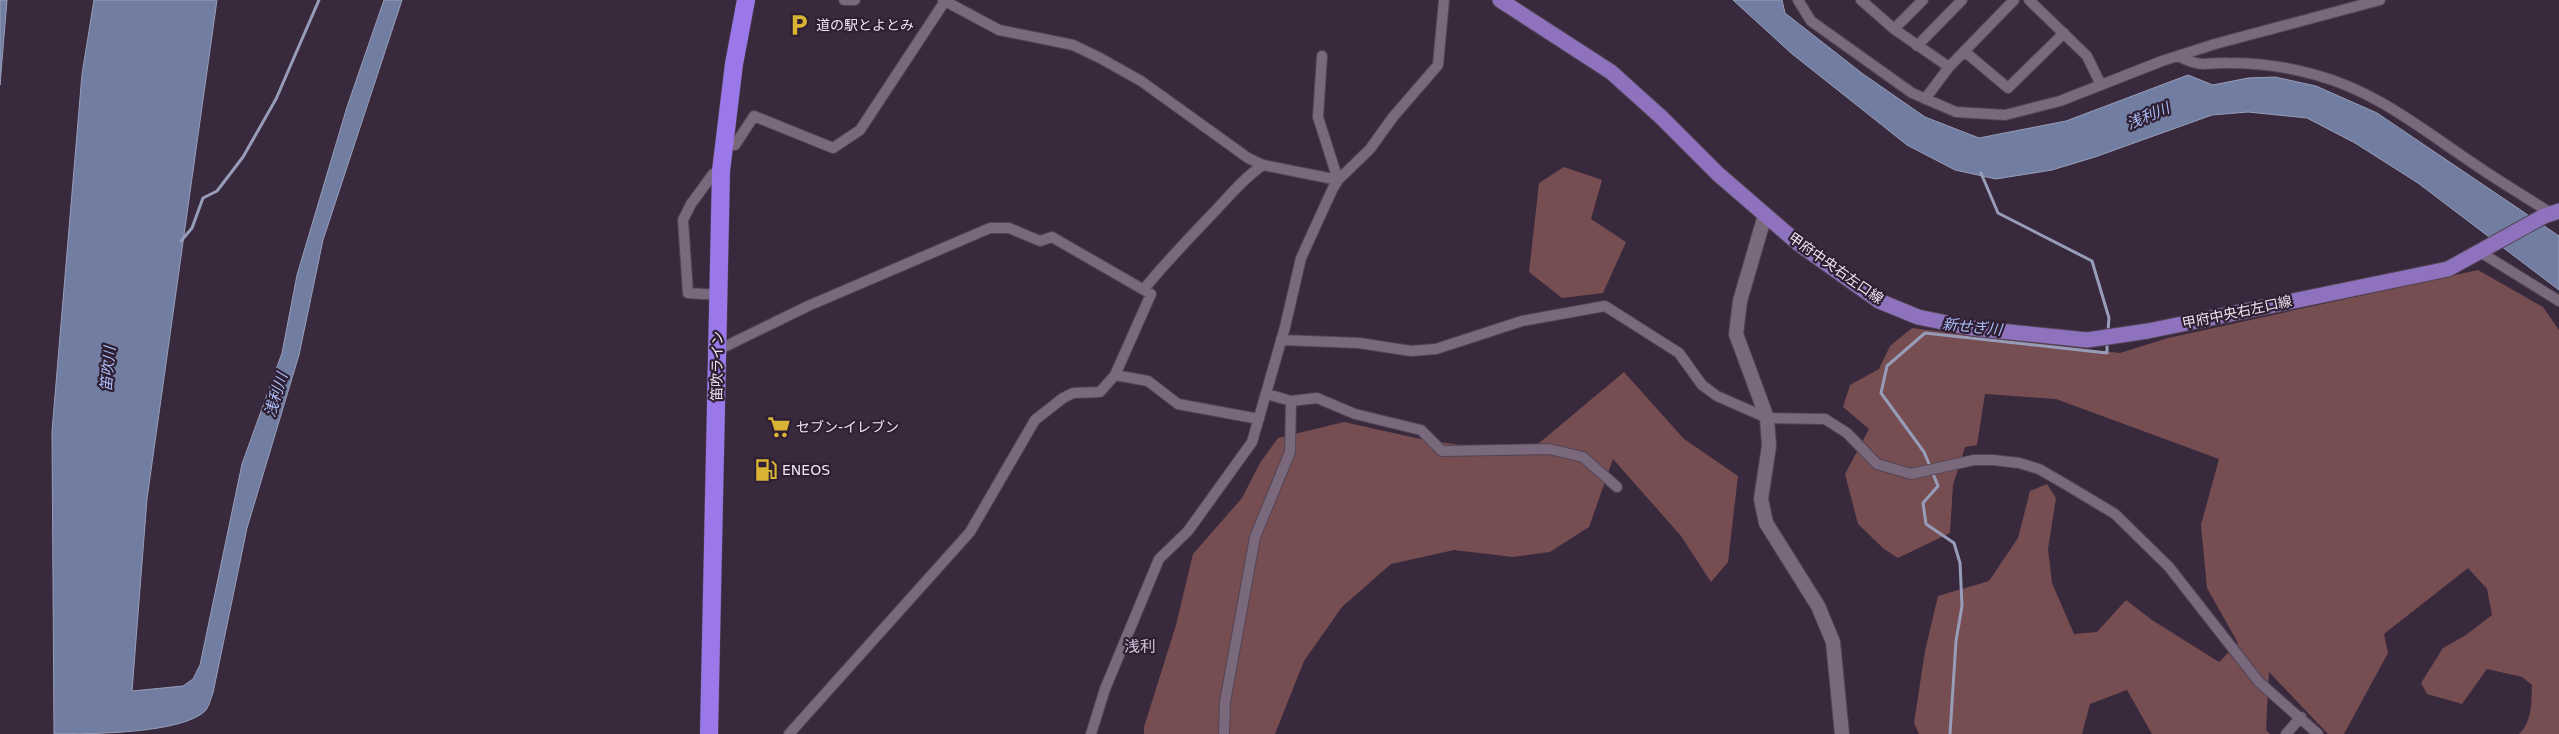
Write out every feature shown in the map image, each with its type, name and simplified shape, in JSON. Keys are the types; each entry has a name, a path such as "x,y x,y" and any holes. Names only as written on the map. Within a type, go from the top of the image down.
{"highway":[{"name":"笛吹ライン","path":"709,734 721,171 734,64 746,0"}],"main road":[{"name":"甲府中央右左口線","path":"1500,0 1611,72 1765,215 1799,244 1880,301 1918,317 1971,328 2087,340 2148,331 2448,268 2551,213"}],"street":[{"path":"844,0 855,0"},
{"path":"724,144 735,145 754,116 832,148 860,130 944,0 999,30 1073,45 1100,58 1141,81 1248,158 1263,165 1338,180"},
{"path":"1090,734 1105,689 1159,560 1188,531 1252,442 1267,394 1301,258 1338,180 1370,149 1393,117 1438,66 1444,0"},
{"path":"1798,0 1811,21 1912,93 1956,112 2005,115 2060,101 2178,56 2380,0"},
{"path":"1894,29 1923,0"},
{"path":"1917,46 1962,0"},
{"path":"1925,99 1949,67 2014,0"},
{"path":"2029,0 2087,56 2101,85"},
{"path":"1865,2 1894,29 1949,67"},
{"path":"1964,51 2008,88 2064,33"},
{"path":"1322,56 1318,117 1338,180"},
{"path":"2178,56 2196,64 2227,62 2274,66 2316,75 2354,88 2397,112 2476,166 2551,213"},
{"path":"1144,289 1164,264 1252,172 1263,165"},
{"path":"719,295 688,293 684,220 691,204 714,174 721,171"},
{"path":"1765,215 1740,301 1736,334 1767,418 1769,446 1767,471 1761,499 1766,523 1818,606 1832,642 1842,734"},
{"path":"718,350 808,306 990,228 1009,228 1040,241 1052,237 1152,294 1115,375 1100,392 1073,393 1063,398 1035,420 970,532 789,734"},
{"path":"2483,250 2559,301"},
{"path":"1281,340 1359,343 1411,351 1428,350 1522,321 1605,306 1678,353 1702,385 1717,396 1767,418 1825,419 1847,433 1877,464 1911,474 1974,460 2019,463 2039,469 2115,514 2169,567 2260,682 2318,734"},
{"path":"1115,375 1148,381 1178,404 1259,419"},
{"path":"1267,394 1291,401 1317,398 1355,414 1422,430 1442,451 1549,449 1583,457 1617,487"},
{"path":"1224,734 1225,702 1255,537 1290,452 1291,401"},
{"path":"2286,734 2301,717"}],"shaded area":[{"path":"1564,167 1602,180 1591,219 1626,242 1603,293 1562,298 1529,272 1539,183"},
{"path":"2478,270 2543,307 2559,330 2559,734 2519,734 2527,723 2532,698 2532,685 2522,677 2487,669 2462,704 2427,694 2421,683 2443,648 2466,635 2492,615 2487,589 2468,568 2384,634 2388,653 2344,734 2328,734 2269,672 2266,730 2270,734 2152,734 2127,690 2090,704 2082,734 1919,734 1914,723 1925,651 1938,596 1989,581 2018,538 2030,491 2047,484 2056,498 2048,549 2052,583 2074,634 2097,632 2126,600 2152,620 2219,662 2238,643 2207,588 2201,525 2219,459 2056,399 1985,394 1977,445 1965,447 1953,485 1950,533 1898,558 1884,549 1858,524 1845,474 1869,429 1843,407 1850,385 1879,369 1890,346 1912,328 2120,353 2168,338"},
{"path":"1624,372 1684,439 1738,476 1728,562 1711,582 1681,536 1613,459 1589,527 1550,552 1513,557 1454,550 1391,564 1342,607 1304,661 1275,734 1144,734 1144,727 1176,625 1193,554 1242,498 1260,463 1278,438 1344,422 1425,440 1526,454"}],"water":[{"path":"0,0 7,0 0,85"},
{"path":"94,0 217,0 147,499 132,691 183,686 193,679 200,665 242,464 282,353 297,275 347,107 384,0 402,0 323,240 299,355 247,528 213,693 208,706 206,710 195,718 157,728 111,733 54,734 52,431 82,74"},
{"name":"浅利川","path":"1733,0 1782,0 1785,13 1863,74 1925,117 1979,138 2066,121 2188,75 2213,85 2248,78 2275,77 2316,86 2377,113 2559,236 2559,290 2418,183 2355,143 2307,118 2248,112 2212,115 2095,157 2052,170 1996,179 1955,170 1907,145 1791,53"}],"waterway":[{"path":"181,241 192,228 203,198 217,191 243,157 276,99 319,0"},
{"name":"新せぎ川","path":"1981,173 1998,213 2092,261 2109,318 2108,331"},
{"name":"新せぎ川","path":"1950,734 1956,641 1962,606 1960,563 1954,543 1926,524 1923,503 1938,486 1924,452 1881,393 1887,366 1925,333 2107,353 2107,342"}],"place":[{"name":"道の駅とよとみ","path":"799,25"},
{"name":"セブン-イレブン","path":"779,427"},
{"name":"ENEOS","path":"766,470"}],"district":[{"name":"浅利","path":"1140,646"}],"water label":[{"name":"笛吹川","path":"108,369"}]}
